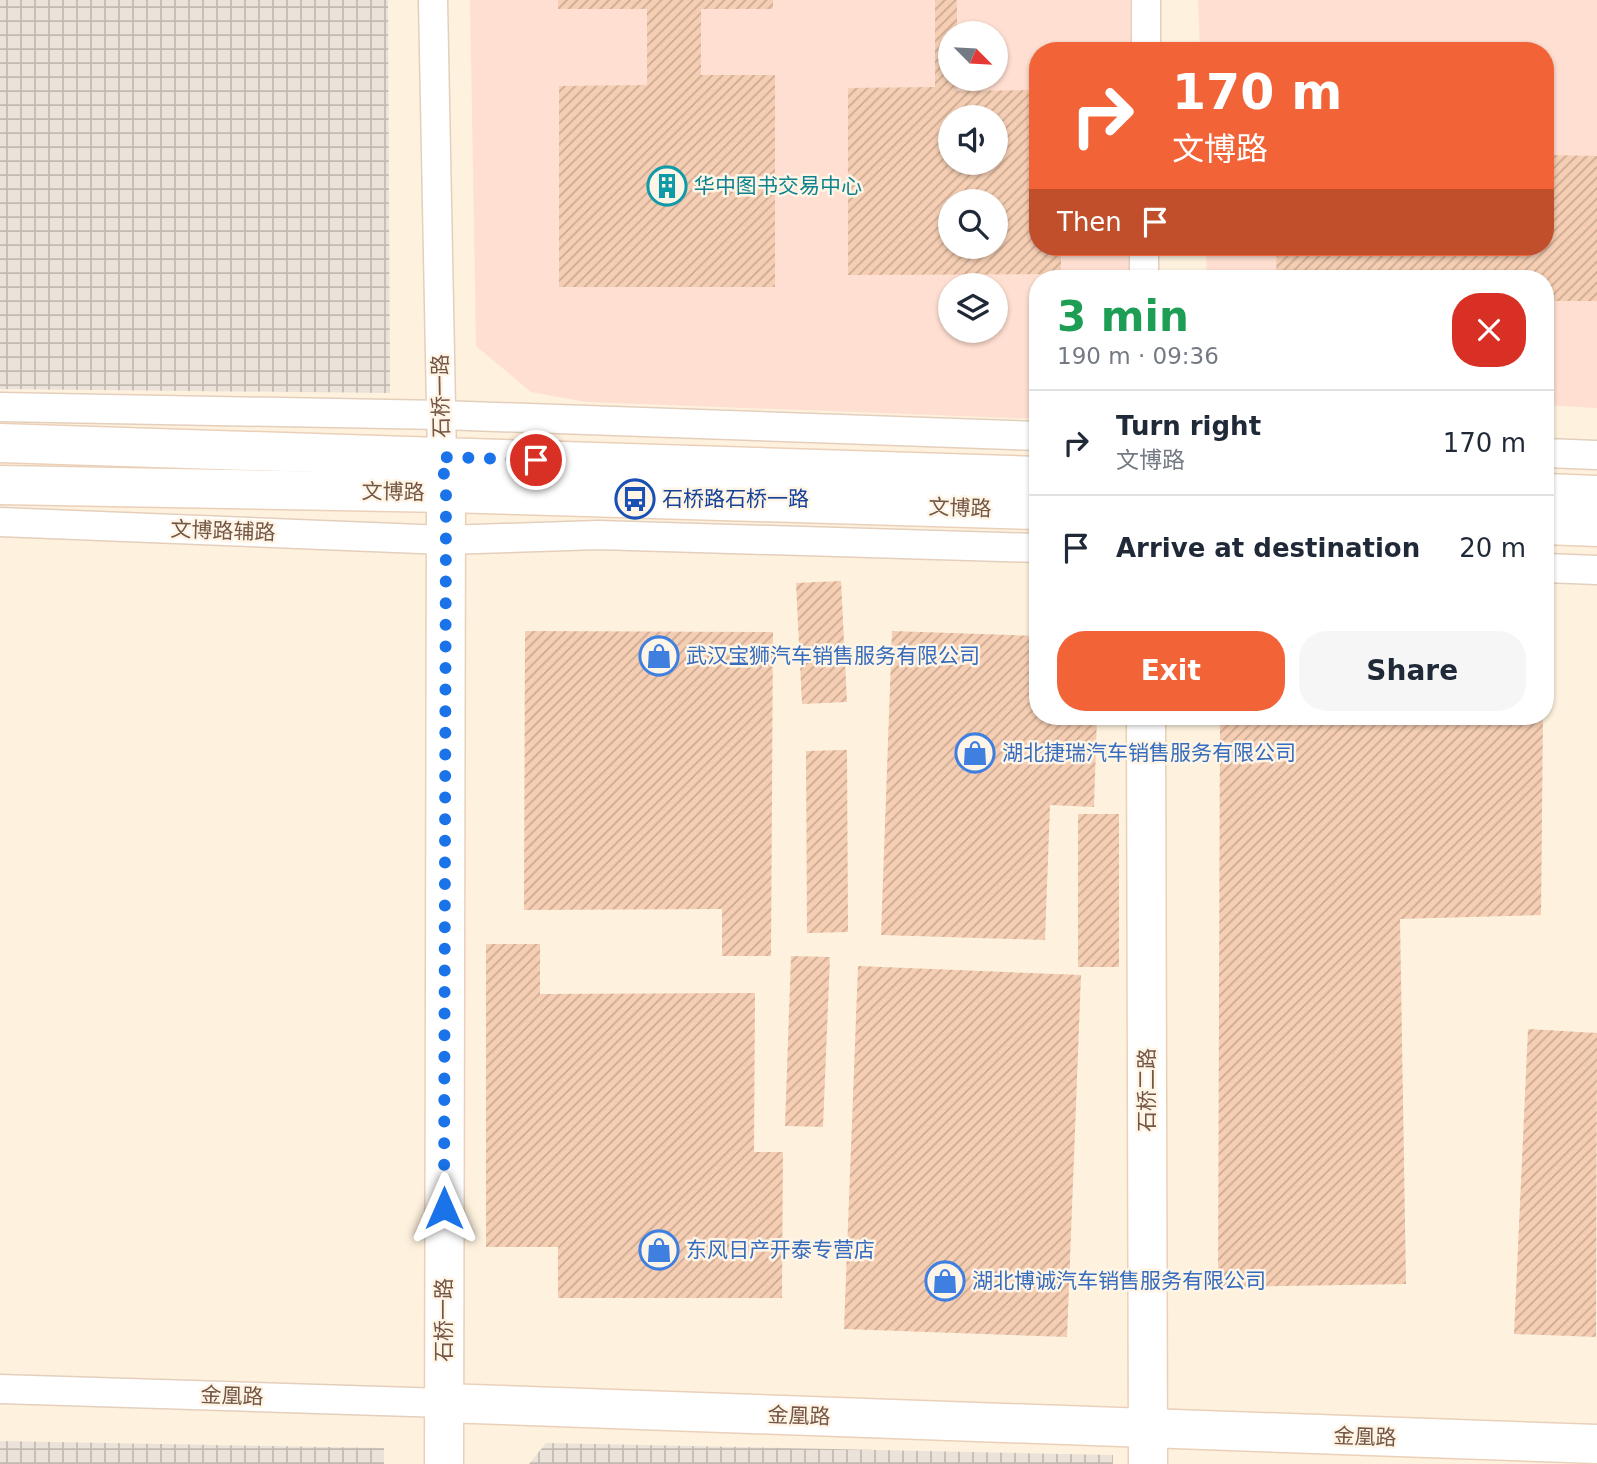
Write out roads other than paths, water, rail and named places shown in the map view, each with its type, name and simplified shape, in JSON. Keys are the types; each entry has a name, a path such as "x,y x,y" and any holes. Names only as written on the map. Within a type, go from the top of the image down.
{"street":[{"name":"石桥一路","path":"433,0 446,540 444,1464"},
{"path":"1146,0 1146,42"},
{"path":"0,407 441,415 1029,436"},
{"path":"0,443 444,475"},
{"path":"1554,453 1597,454"},
{"name":"文博路","path":"0,485 444,475 1029,476"},
{"name":"文博路","path":"444,475 1029,509"},
{"path":"1554,494 1597,495"},
{"name":"文博路辅路","path":"0,522 446,540 598,535 1029,548"},
{"path":"1554,525 1597,527"},
{"path":"1554,568 1597,570"},
{"name":"石桥二路","path":"1146,725 1148,1447"},
{"name":"金凰路","path":"0,1389 444,1403 1148,1447 1516,1453 1597,1444"}],"place":[{"name":"华中图书交易中心","path":"667,186"},
{"name":"石桥路石桥一路","path":"635,499"},
{"name":"武汉宝狮汽车销售服务有限公司","path":"659,656"},
{"name":"湖北捷瑞汽车销售服务有限公司","path":"975,753"},
{"name":"东风日产开泰专营店","path":"659,1250"},
{"name":"湖北博诚汽车销售服务有限公司","path":"945,1281"}]}
